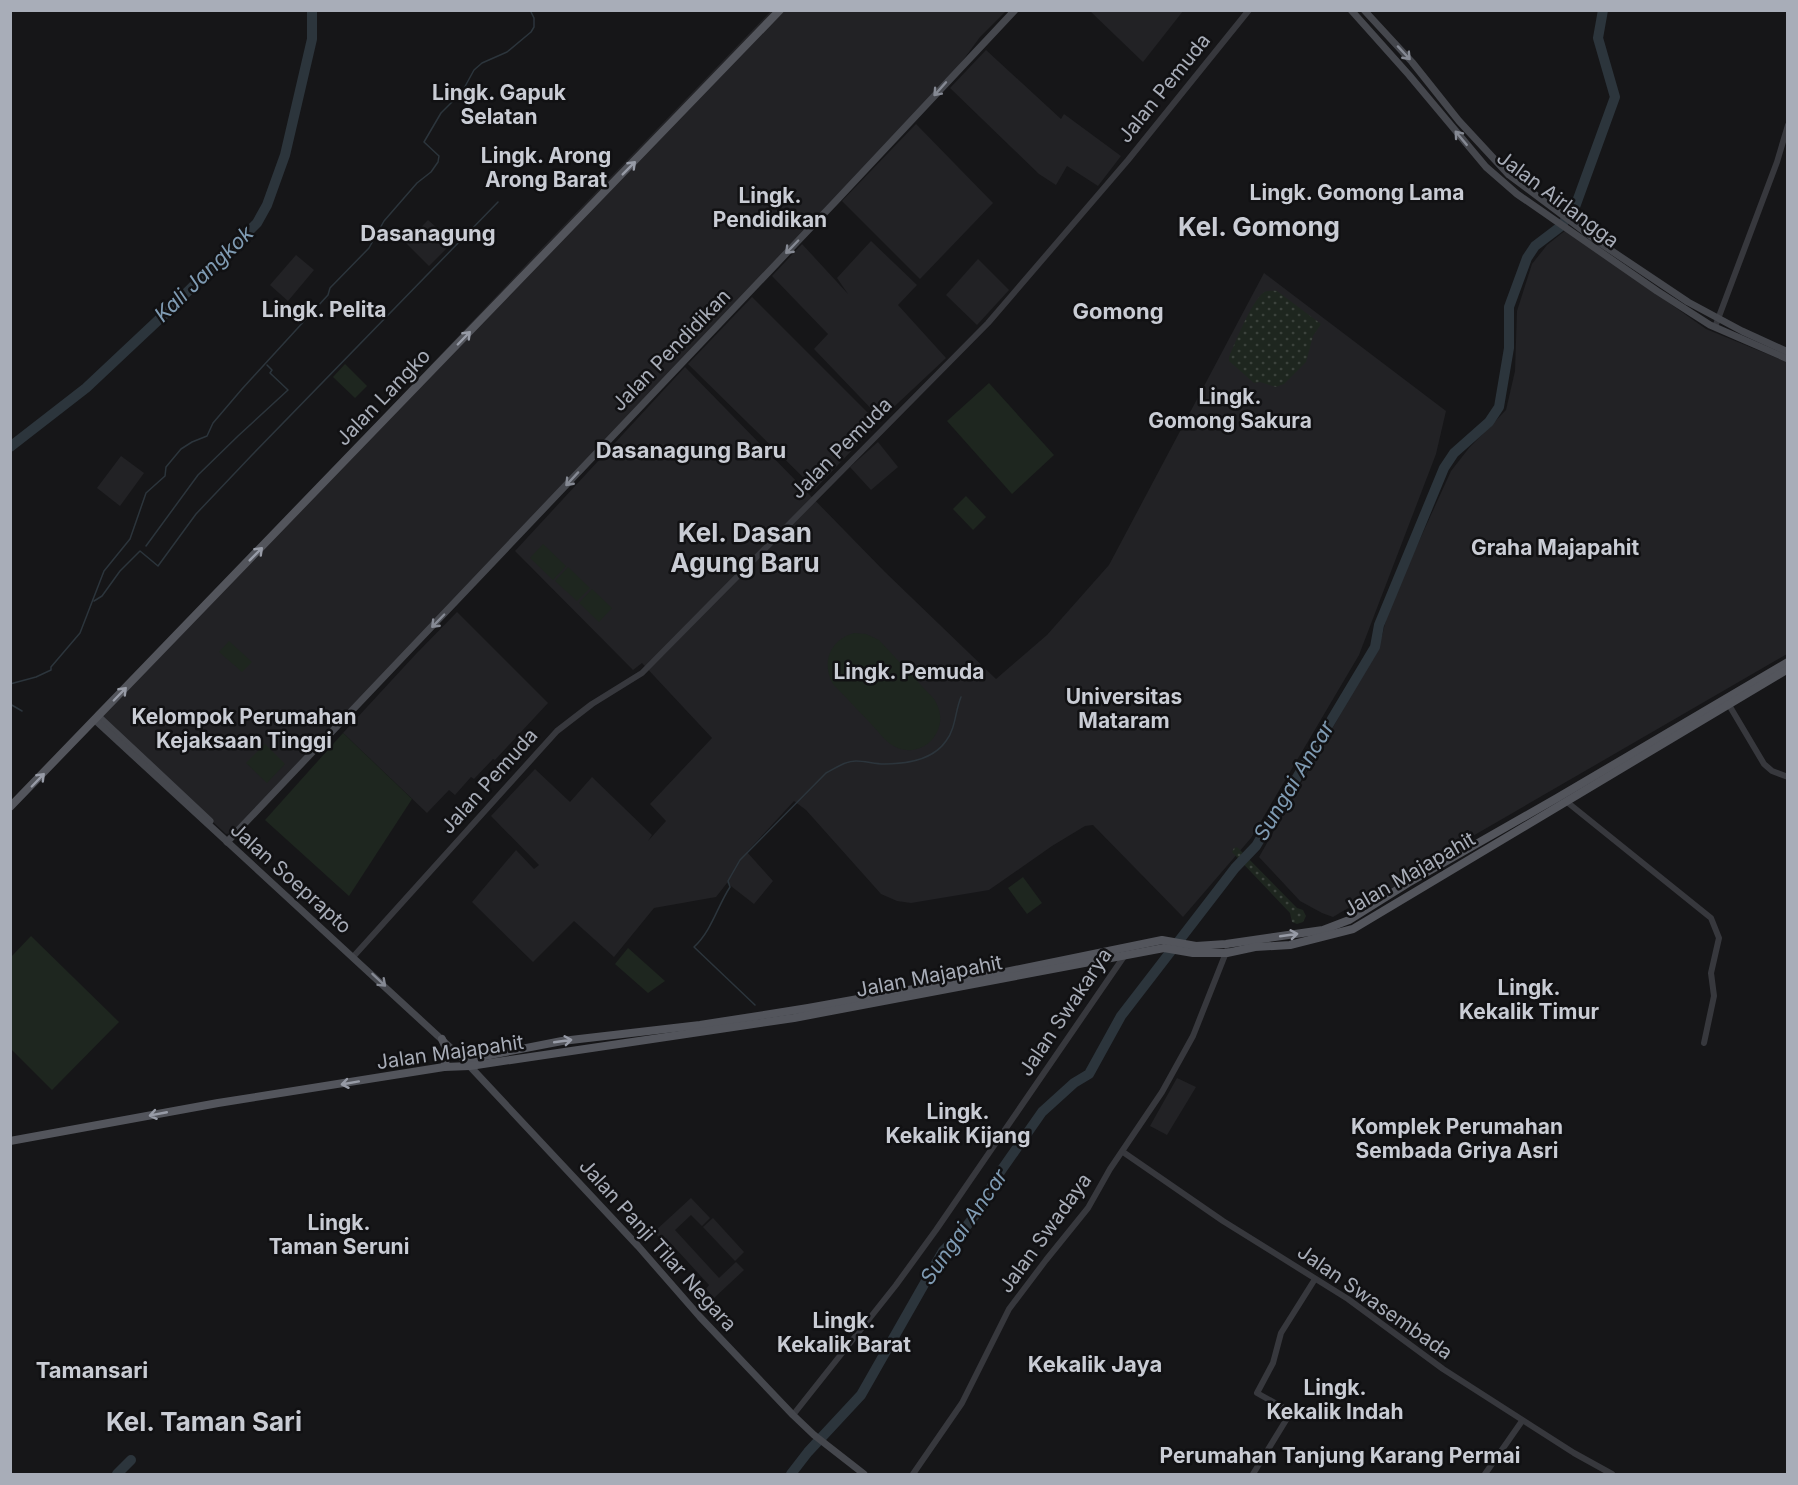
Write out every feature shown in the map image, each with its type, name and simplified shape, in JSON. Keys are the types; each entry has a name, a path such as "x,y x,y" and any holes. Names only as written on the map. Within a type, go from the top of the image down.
{"main road":[{"name":"Jalan Langko","path":"10,807 780,10"},
{"name":"Jalan Pendidikan","path":"229,840 1015,10"},
{"name":"Jalan Airlangga","path":"1351,10 1486,167 1517,194 1569,232 1717,323 1788,359"},
{"name":"Jalan Airlangga","path":"1364,10 1509,175 1633,271"},
{"name":"Jalan Airlangga","path":"1717,323 1788,352"},
{"name":"Jalan Majapahit","path":"10,1141 238,1099 467,1063 794,1018 993,978 1130,946 1163,944 1188,949 1227,949 1290,945 1332,935 1353,928 1567,802 1788,662"},
{"name":"Jalan Majapahit","path":"1227,949 1323,930 1348,920 1688,725 1729,705 1788,669"},
{"name":"Jalan Soeprapto","path":"97,718 467,1063"},
{"path":"1381,900 1385,909"},
{"name":"Jalan Majapahit","path":"993,978 1123,957 1163,944"},
{"path":"442,1039 448,1053 444,1067"},
{"name":"Jalan Panji Tilar Negara","path":"467,1063 632,1240 700,1317 793,1414 814,1435 864,1474"}],"street":[{"name":"Jalan Pemuda","path":"354,957 557,731 592,704 642,672 988,323 1121,169 1249,10"},
{"path":"1717,323 1777,162 1788,125"},
{"path":"1729,705 1764,764 1772,771 1788,777"},
{"path":"1567,802 1711,918 1719,938 1711,973 1714,996 1704,1043"},
{"name":"Jalan Swakarya","path":"793,1414 896,1285 936,1230 1130,946"},
{"name":"Jalan Swadaya","path":"914,1474 962,1403 1009,1309 1088,1208 1110,1169 1162,1092 1193,1036 1227,949"},
{"name":"Jalan Swasembada","path":"1123,1152 1223,1221 1348,1299 1443,1369 1612,1474"},
{"path":"1254,1474 1291,1412 1257,1393 1273,1363 1281,1333 1315,1279"},
{"path":"1485,1474 1522,1420"}],"shaded area":[{"path":"771,11 1006,11 980,37 950,78 236,832 226,834 95,713 146,665 541,249"},
{"path":"1090,11 1183,11 1143,62"},
{"path":"986,50 1061,119 1064,114 1121,156 1098,186 1067,166 1056,185 1039,174 950,88"},
{"path":"916,124 993,203 920,279 842,201"},
{"path":"428,220 453,242 429,266 406,243"},
{"path":"1566,230 1706,329 1787,362 1787,654 1433,859 1438,862 1376,897 1373,893 1333,917 1300,901 1259,857 1365,671 1382,636 1389,607 1451,471 1469,448 1506,410 1515,371 1517,311 1532,264 1547,245"},
{"path":"871,241 917,285 898,305 946,358 881,419 814,349 828,334 772,276 802,244 848,294 837,278"},
{"path":"296,255 314,270 288,301 270,285"},
{"path":"978,259 1009,290 977,325 946,295"},
{"path":"1264,273 1446,411 1436,454 1359,655 1251,838 1183,917 1093,825 1085,826 1052,846 989,890 911,903 897,901 881,894 806,810 794,801 747,852 773,881 754,904 727,883 716,897 654,908 614,957 574,921 533,962 472,902 516,850 534,869 539,865 491,816 535,769 570,802 592,777 652,835 648,841 666,821 650,804 712,738 642,663 633,670 515,551 685,367 885,572 996,679 1047,635 1109,565"},
{"path":"1266,291 1277,291 1321,324 1313,336 1306,362 1284,384 1276,387 1260,382 1254,383 1229,361 1229,357 1259,297"},
{"path":"752,297 878,423 815,489 688,364"},
{"path":"345,364 367,386 355,398 333,377"},
{"path":"989,383 1054,455 1012,494 947,421"},
{"path":"878,442 898,467 871,490 850,467"},
{"path":"121,456 144,473 120,506 97,488"},
{"path":"966,496 986,517 973,530 953,509"},
{"path":"543,544 566,566 553,580 530,558"},
{"path":"568,567 590,588 577,601 555,581"},
{"path":"592,589 612,608 599,622 579,603"},
{"path":"457,612 548,703 495,760 493,759 474,779 471,777 455,795 449,790 427,813 343,733"},
{"path":"854,633 866,634 879,640 934,699 940,712 940,721 936,734 927,744 910,750 892,745 833,684 828,668 830,653 839,641"},
{"path":"229,641 252,662 242,672 219,652"},
{"path":"343,733 412,799 349,896 265,820"},
{"path":"265,744 285,764 267,783 246,763"},
{"path":"1237,847 1297,908 1303,910 1306,916 1303,922 1297,924 1292,922 1290,913 1232,852"},
{"path":"1023,877 1042,903 1027,914 1008,888"},
{"path":"31,936 119,1022 52,1090 11,1049 11,957"},
{"path":"628,948 665,981 648,993 615,964"},
{"path":"1177,1078 1196,1087 1167,1135 1150,1126"},
{"path":"691,1198 710,1218 702,1226 691,1215 675,1230 719,1278 736,1262 744,1270 714,1298 706,1289 709,1285 666,1238 662,1240 654,1232"},
{"path":"713,1218 744,1252 735,1261 703,1227"}],"waterway":[{"name":"Kali Jangkok","path":"10,447 86,388 257,223 267,205 285,155 312,39 312,10"},
{"path":"10,684 51,670 51,667 80,633 104,571 130,539 146,493 165,476 166,467 181,449 207,436 213,423 242,389 328,295 330,288 369,248 384,221 417,183 431,172 439,156 424,142 441,113 462,92 474,70 482,63 507,52 531,32 534,27 534,18 530,10"},
{"name":"Sungai Ancar","path":"791,1474 808,1452 861,1395 943,1251 979,1210 998,1175 1042,1112 1074,1083 1089,1074 1121,1016 1235,868 1256,846 1375,647 1379,625 1444,468 1454,453 1489,422 1499,407 1509,348 1509,307 1527,258 1535,246 1560,227 1575,207 1615,97 1598,38 1603,10"},
{"path":"94,601 102,596 120,571 140,551 158,566 196,514 498,202"},
{"path":"146,546 198,475 288,390 270,373 272,370 267,365"},
{"path":"755,1005 694,947 710,926 730,887 728,881 740,860 826,773 852,761 901,763 918,760 934,753 949,736 961,697"},
{"path":"10,704 22,711"},
{"path":"117,1474 131,1460"}],"district":[{"name":"Lingk. Gapuk Selatan","path":"499,105"},
{"name":"Lingk. Arong Arong Barat","path":"546,168"},
{"name":"Lingk. Gomong Lama","path":"1357,193"},
{"name":"Lingk. Pendidikan","path":"770,208"},
{"name":"Kel. Gomong","path":"1259,227"},
{"name":"Dasanagung","path":"428,233"},
{"name":"Lingk. Pelita","path":"324,310"},
{"name":"Gomong","path":"1118,311"},
{"name":"Lingk. Gomong Sakura","path":"1230,409"},
{"name":"Dasanagung Baru","path":"691,450"},
{"name":"Kel. Dasan Agung Baru","path":"745,548"},
{"name":"Graha Majapahit","path":"1555,548"},
{"name":"Lingk. Pemuda","path":"909,672"},
{"name":"Universitas Mataram","path":"1124,709"},
{"name":"Kelompok Perumahan Kejaksaan Tinggi","path":"244,729"},
{"name":"Lingk. Kekalik Timur","path":"1529,1000"},
{"name":"Lingk. Kekalik Kijang","path":"958,1124"},
{"name":"Komplek Perumahan Sembada Griya Asri","path":"1457,1139"},
{"name":"Lingk. Taman Seruni","path":"339,1235"},
{"name":"Lingk. Kekalik Barat","path":"844,1333"},
{"name":"Kekalik Jaya","path":"1095,1364"},
{"name":"Tamansari","path":"92,1370"},
{"name":"Lingk. Kekalik Indah","path":"1335,1400"},
{"name":"Kel. Taman Sari","path":"204,1422"},
{"name":"Perumahan Tanjung Karang Permai","path":"1340,1456"}]}
